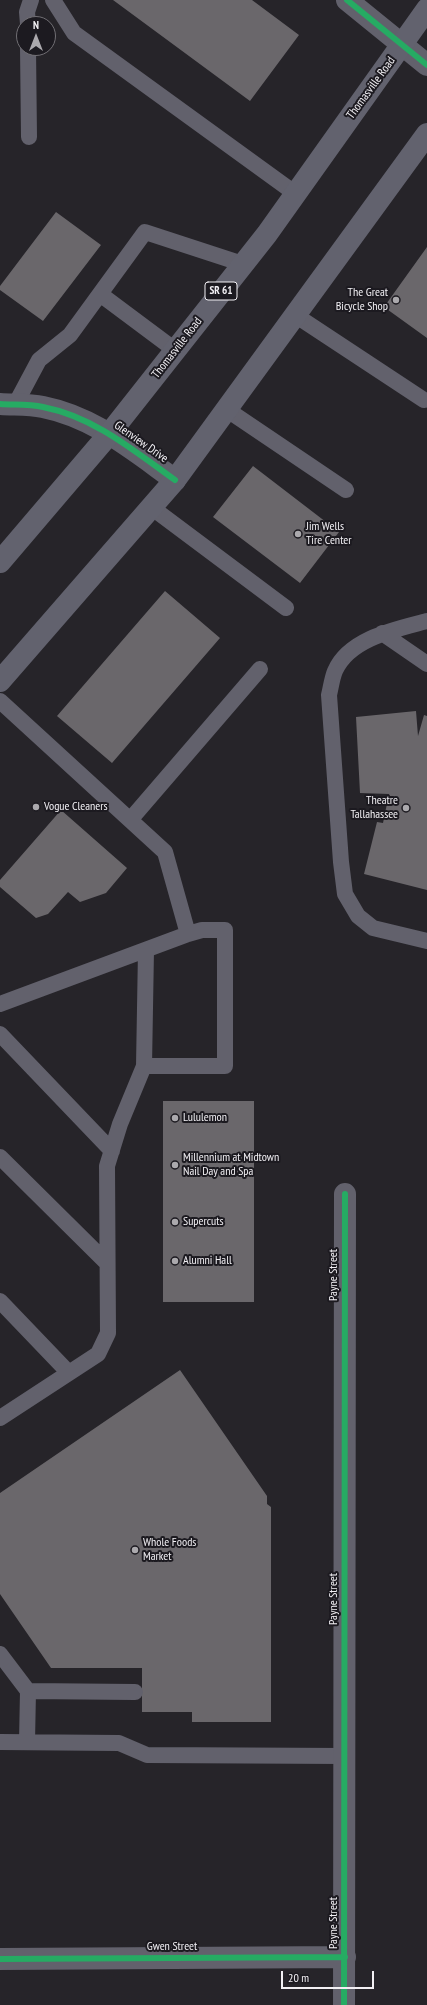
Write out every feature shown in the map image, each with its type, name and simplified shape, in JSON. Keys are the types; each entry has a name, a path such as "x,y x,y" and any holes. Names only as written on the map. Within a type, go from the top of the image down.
{"main road":[{"name":"Thomasville Road","path":"0,562 110,432 243,264 296,194 427,9"},
{"path":"0,680 175,480 427,134"}],"street":[{"path":"348,0 427,65"},
{"name":"Glenview Drive","path":"8,404 41,406 68,414 110,432 175,480"},
{"name":"Payne Street","path":"344,2005 346,1194"},
{"name":"Gwen Street","path":"0,1959 345,1957"}],"lane":[{"path":"28,16 31,0"},
{"path":"53,0 74,33 296,194"},
{"path":"28,56 29,137"},
{"path":"8,404 39,360 70,335 145,232 243,264"},
{"path":"100,294 175,350"},
{"path":"295,315 424,400"},
{"path":"226,409 346,490"},
{"path":"151,507 286,608"},
{"path":"427,621 382,633 351,650 335,670 329,695 341,862 346,894 358,916 373,928 427,941"},
{"path":"382,633 427,664"},
{"path":"130,820 260,669"},
{"path":"0,701 165,852 188,934"},
{"path":"0,1004 188,934 202,930 225,930 226,1066 144,1066"},
{"path":"0,1418 98,1354 108,1334 107,1166 120,1124 144,1066 146,950"},
{"path":"0,1034 112,1151"},
{"path":"0,1157 107,1263"},
{"path":"0,1301 68,1373"},
{"path":"0,1654 28,1691 27,1742"},
{"path":"28,1691 135,1692"},
{"path":"0,1742 119,1743 147,1755 345,1756"}],"building":[{"path":"113,0 252,0 299,35 250,101"},
{"path":"56,212 101,245 43,321 0,290 0,286"},
{"path":"427,247 427,338 384,307"},
{"path":"253,466 339,532 300,583 213,517"},
{"path":"165,591 220,638 112,763 57,716"},
{"name":"Theatre Tallahassee","path":"416,711 418,736 424,715 427,716 427,890 364,874 377,822 383,823 389,794 360,793 356,717"},
{"path":"61,810 127,868 106,893 80,902 68,892 48,914 36,918 0,887 0,880"},
{"path":"163,1101 254,1101 254,1302 163,1302"},
{"name":"Whole Foods Market","path":"180,1370 267,1496 267,1504 271,1507 271,1722 192,1722 192,1712 142,1712 142,1668 51,1668 0,1594 0,1493"}],"cycle path":[{"path":"347,0 427,65"},
{"path":"0,404 43,407 79,418 128,446 175,480"},
{"path":"344,2005 345,1194"},
{"path":"0,1959 345,1957"}],"place":[{"name":"The Great Bicycle Shop","path":"396,300"},
{"name":"Jim Wells Tire Center","path":"298,534"},
{"name":"Vogue Cleaners","path":"36,807"},
{"name":"Theatre Tallahassee","path":"406,808"},
{"name":"Lululemon","path":"175,1118"},
{"name":"Millennium at Midtown Nail Day and Spa","path":"175,1165"},
{"name":"Supercuts","path":"175,1222"},
{"name":"Alumni Hall","path":"175,1261"},
{"name":"Whole Foods Market","path":"135,1550"}]}
